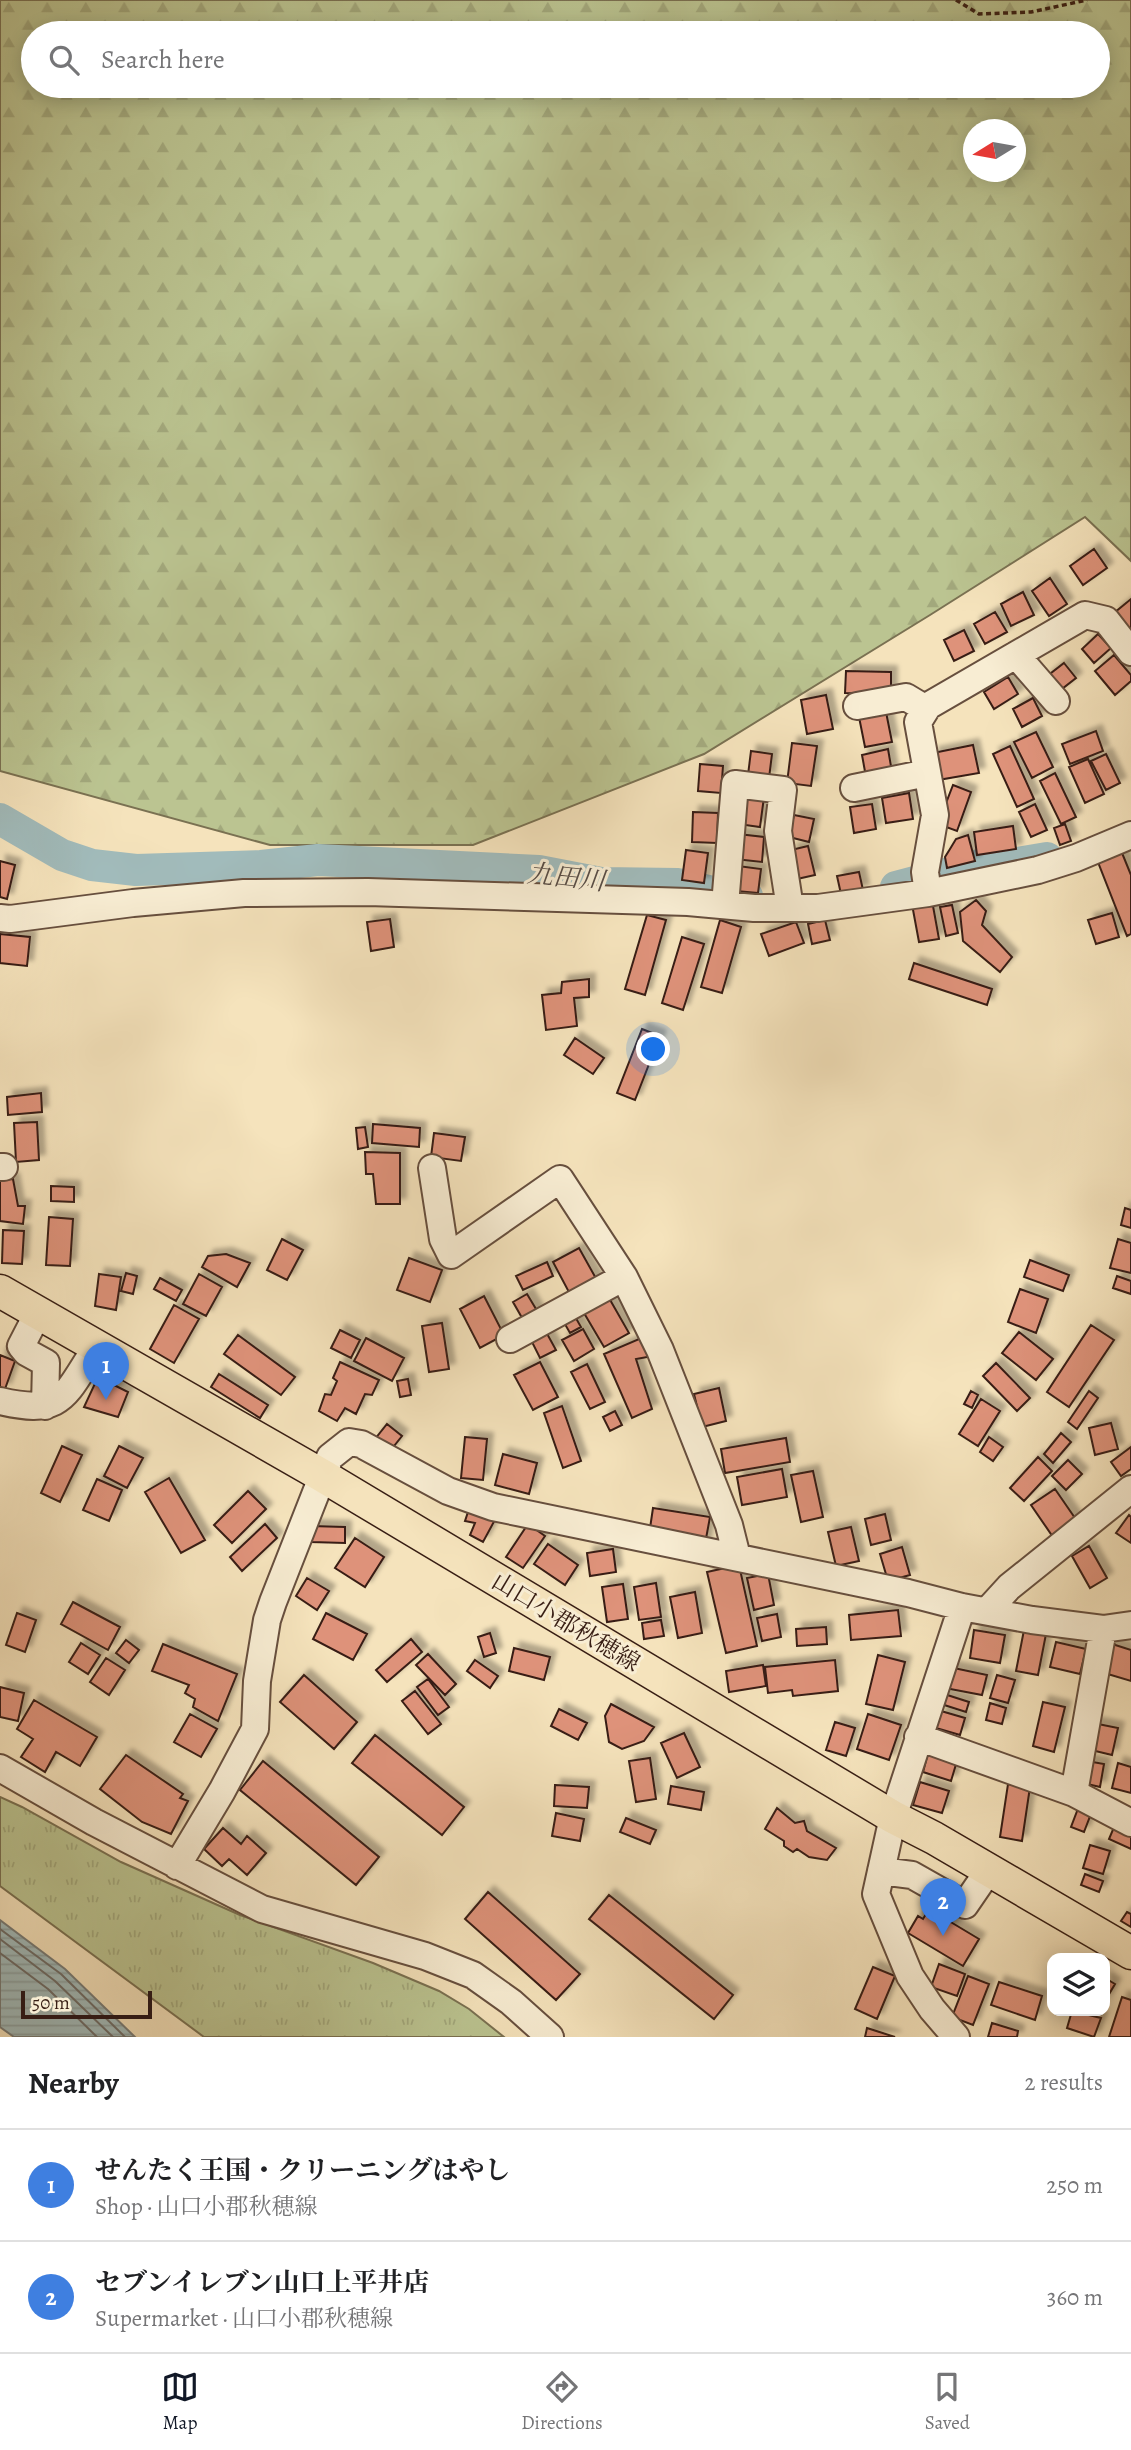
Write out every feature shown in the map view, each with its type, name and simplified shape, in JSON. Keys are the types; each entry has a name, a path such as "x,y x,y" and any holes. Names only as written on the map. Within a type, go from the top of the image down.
{"main road":[{"name":"山口小郡秋穂線","path":"0,1291 323,1476 893,1817 934,1838 1131,1953"}],"street":[{"path":"927,885 935,815 918,722 928,706 1085,615 1106,620 1131,652"},
{"path":"1016,655 1056,701"},
{"path":"857,706 906,697 926,709"},
{"path":"854,788 927,773"},
{"path":"725,899 735,784 783,790 778,831 788,900"},
{"path":"0,918 10,919 133,902 244,893 368,892 788,900 818,908 927,885 1038,870 1076,858 1131,835"},
{"path":"432,1168 443,1239 451,1255 559,1179 624,1277 660,1350 729,1525 737,1557"},
{"path":"510,1339 624,1277"},
{"path":"38,1313 21,1346 26,1352 46,1363 45,1406"},
{"path":"0,1401 25,1407 55,1404 66,1394 96,1348"},
{"path":"177,1866 255,1729 257,1681 267,1620 330,1457 349,1442 361,1444 439,1487 494,1507 1032,1620 1102,1629 1131,1625"},
{"path":"988,1611 1009,1587 1131,1489"},
{"path":"956,2037 910,1976 876,1894 893,1817 962,1607"},
{"path":"1074,1793 1102,1629"},
{"path":"918,1737 1074,1793 1131,1823"},
{"path":"0,1768 94,1822 262,1909 425,1956 472,1975 511,2002 550,2037"},
{"path":"912,1875 934,1838"},
{"path":"881,1871 912,1875 965,1905 989,1870"}],"path":[{"path":"956,0 979,14 1031,12 1087,0"}],"green space":[{"path":"0,0 1131,0 1131,561 1085,517 704,754 473,845 270,845 0,771"},
{"path":"0,1797 121,1862 240,1915 373,1963 439,1991 469,2009 504,2037 204,2037 0,1886"}],"water":[{"path":"0,1920 65,1969 135,2037 14,2037 0,2027"}],"building":[{"path":"1094,549 1107,568 1083,585 1070,566"},
{"path":"1050,578 1067,604 1049,616 1032,591"},
{"path":"1023,592 1034,615 1011,626 1001,604"},
{"path":"1131,599 1131,634 1114,613"},
{"path":"995,612 1007,632 985,644 974,624"},
{"path":"964,630 974,651 954,661 944,640"},
{"path":"1098,634 1111,648 1094,663 1082,649"},
{"path":"1114,655 1131,675 1131,681 1115,695 1095,671"},
{"path":"1064,663 1076,678 1058,692 1046,677"},
{"path":"846,671 891,672 891,694 845,693"},
{"path":"1008,677 1018,694 994,709 984,692"},
{"path":"826,695 833,729 807,734 801,700"},
{"path":"1033,698 1042,716 1022,727 1013,709"},
{"path":"886,712 892,742 865,747 859,717"},
{"path":"1096,731 1103,751 1070,764 1062,744"},
{"path":"1036,732 1053,767 1032,778 1014,742"},
{"path":"792,743 817,746 811,786 787,783"},
{"path":"973,745 979,773 938,780 933,753"},
{"path":"1010,746 1034,799 1017,807 993,754"},
{"path":"888,749 892,772 866,777 862,755"},
{"path":"751,751 772,754 769,778 748,775"},
{"path":"1106,754 1120,783 1106,790 1091,761"},
{"path":"1088,759 1104,794 1085,803 1069,767"},
{"path":"700,764 723,766 721,793 698,791"},
{"path":"1055,773 1076,817 1061,824 1040,781"},
{"path":"953,785 971,792 957,831 938,824"},
{"path":"909,793 913,819 886,823 882,798"},
{"path":"742,794 764,797 760,827 738,824"},
{"path":"872,804 876,829 854,833 850,807"},
{"path":"1035,804 1047,830 1031,837 1019,812"},
{"path":"693,812 718,813 717,843 692,842"},
{"path":"794,815 814,819 809,842 789,837"},
{"path":"1065,824 1071,841 1060,845 1054,828"},
{"path":"1013,826 1016,849 977,855 974,832"},
{"path":"738,834 764,837 762,862 735,859"},
{"path":"968,835 975,861 947,868 945,857 956,839"},
{"path":"808,846 815,875 797,879 791,850"},
{"path":"1120,848 1131,875 1131,934 1127,936 1096,857"},
{"path":"686,850 708,853 704,883 682,880"},
{"path":"0,861 15,865 7,899 0,897"},
{"path":"738,866 761,869 758,893 736,891"},
{"path":"859,872 863,890 841,894 837,876"},
{"path":"931,895 939,939 919,942 911,899"},
{"path":"976,900 986,911 982,925 1012,957 1000,972 963,941 960,912"},
{"path":"952,905 958,933 946,936 940,907"},
{"path":"1112,913 1119,937 1096,944 1088,920"},
{"path":"647,915 666,920 645,995 625,989"},
{"path":"390,919 394,947 371,951 367,922"},
{"path":"720,920 741,927 722,993 701,987"},
{"path":"825,920 830,940 812,944 808,924"},
{"path":"796,922 804,943 769,956 761,934"},
{"path":"0,934 30,937 27,966 0,963"},
{"path":"682,937 704,944 683,1010 662,1003"},
{"path":"914,963 992,989 987,1005 909,979"},
{"path":"589,979 589,997 574,998 577,1026 546,1030 542,995 561,993 562,982"},
{"path":"642,1029 660,1036 635,1100 617,1093"},
{"path":"575,1038 604,1058 593,1074 564,1055"},
{"path":"41,1093 42,1112 8,1115 7,1097"},
{"path":"37,1122 39,1160 16,1162 14,1123"},
{"path":"373,1124 420,1128 419,1147 372,1143"},
{"path":"365,1127 368,1147 358,1149 356,1128"},
{"path":"434,1133 465,1137 461,1161 431,1157"},
{"path":"365,1152 400,1153 400,1204 376,1204 373,1174 366,1174"},
{"path":"13,1179 18,1206 25,1206 23,1224 0,1221 0,1180"},
{"path":"51,1186 74,1187 74,1202 51,1201"},
{"path":"1125,1208 1131,1210 1131,1228 1121,1225"},
{"path":"49,1217 73,1219 70,1266 46,1265"},
{"path":"3,1230 24,1231 22,1264 2,1263"},
{"path":"282,1239 303,1250 287,1280 267,1270"},
{"path":"1118,1239 1131,1243 1131,1273 1110,1268"},
{"path":"579,1248 598,1282 571,1296 553,1262"},
{"path":"226,1254 250,1263 237,1287 202,1267 208,1256"},
{"path":"409,1258 442,1270 430,1302 397,1290"},
{"path":"1030,1260 1069,1275 1063,1291 1024,1277"},
{"path":"547,1262 553,1276 523,1290 516,1276"},
{"path":"126,1273 137,1276 133,1294 121,1291"},
{"path":"99,1274 121,1277 116,1310 95,1306"},
{"path":"199,1274 222,1287 206,1316 183,1304"},
{"path":"1117,1276 1131,1281 1131,1294 1113,1288"},
{"path":"160,1278 182,1290 176,1301 154,1289"},
{"path":"1020,1289 1048,1299 1036,1333 1008,1322"},
{"path":"527,1294 539,1314 525,1323 513,1302"},
{"path":"484,1296 504,1335 480,1348 460,1309"},
{"path":"609,1298 629,1333 604,1347 584,1313"},
{"path":"174,1305 199,1319 174,1363 150,1349"},
{"path":"573,1313 581,1327 570,1333 562,1319"},
{"path":"442,1323 449,1369 429,1372 422,1326"},
{"path":"1091,1325 1114,1340 1069,1407 1047,1392"},
{"path":"583,1329 594,1349 574,1361 562,1340"},
{"path":"340,1330 360,1340 351,1358 331,1348"},
{"path":"545,1330 556,1350 540,1358 530,1338"},
{"path":"1019,1332 1053,1359 1036,1380 1002,1353"},
{"path":"238,1335 295,1377 281,1395 224,1354"},
{"path":"646,1336 653,1356 636,1359 652,1409 632,1418 604,1354"},
{"path":"366,1338 404,1358 392,1381 354,1361"},
{"path":"0,1355 15,1361 5,1389 0,1387"},
{"path":"340,1362 379,1380 372,1395 365,1394 356,1414 345,1408 337,1421 319,1411 325,1394 331,1395 337,1381 333,1378"},
{"path":"540,1362 558,1397 533,1410 514,1375"},
{"path":"996,1363 1030,1398 1017,1411 983,1376"},
{"path":"587,1364 605,1402 590,1409 571,1372"},
{"path":"219,1374 268,1405 260,1418 211,1387"},
{"path":"98,1377 128,1392 118,1417 84,1407"},
{"path":"408,1379 411,1395 400,1397 397,1381"},
{"path":"719,1388 726,1421 702,1427 694,1394"},
{"path":"971,1391 978,1395 972,1408 964,1404"},
{"path":"1089,1391 1098,1398 1077,1429 1068,1422"},
{"path":"981,1399 1000,1411 978,1446 959,1434"},
{"path":"562,1406 581,1461 563,1468 544,1413"},
{"path":"615,1411 622,1425 610,1431 603,1417"},
{"path":"1111,1423 1118,1449 1095,1455 1089,1428"},
{"path":"387,1424 402,1436 390,1451 375,1439"},
{"path":"1061,1433 1071,1442 1053,1463 1044,1454"},
{"path":"465,1437 487,1439 483,1480 461,1478"},
{"path":"989,1437 1003,1447 993,1461 980,1452"},
{"path":"786,1438 790,1462 725,1473 721,1449"},
{"path":"62,1446 82,1455 60,1502 41,1493"},
{"path":"119,1446 143,1458 127,1488 104,1476"},
{"path":"1131,1447 1131,1469 1121,1476 1111,1462"},
{"path":"503,1454 537,1463 529,1494 495,1485"},
{"path":"1038,1457 1052,1471 1024,1501 1010,1488"},
{"path":"1068,1460 1082,1474 1066,1490 1052,1476"},
{"path":"782,1469 787,1497 742,1505 737,1477"},
{"path":"813,1471 823,1517 801,1522 791,1475"},
{"path":"169,1478 205,1540 181,1553 145,1492"},
{"path":"97,1479 122,1490 109,1521 83,1510"},
{"path":"1055,1489 1077,1521 1053,1537 1031,1505"},
{"path":"248,1491 266,1509 232,1543 214,1525"},
{"path":"653,1508 710,1517 705,1544 649,1535"},
{"path":"469,1509 497,1516 483,1542 470,1535 475,1523 465,1521"},
{"path":"885,1514 891,1540 871,1545 865,1519"},
{"path":"1129,1515 1131,1517 1131,1543 1116,1533"},
{"path":"265,1524 277,1538 242,1571 230,1557"},
{"path":"528,1524 545,1536 523,1568 506,1557"},
{"path":"311,1526 345,1527 345,1543 311,1542"},
{"path":"851,1527 859,1561 836,1566 828,1532"},
{"path":"355,1538 384,1557 365,1587 335,1568"},
{"path":"548,1544 578,1565 565,1585 534,1564"},
{"path":"1089,1546 1107,1578 1090,1588 1072,1556"},
{"path":"902,1547 910,1575 888,1581 880,1554"},
{"path":"613,1549 616,1572 590,1576 587,1553"},
{"path":"739,1565 757,1646 726,1653 707,1572"},
{"path":"768,1574 774,1605 754,1610 747,1578"},
{"path":"307,1578 329,1591 317,1610 296,1596"},
{"path":"656,1583 661,1617 639,1620 634,1587"},
{"path":"623,1584 628,1619 607,1622 602,1587"},
{"path":"695,1592 702,1633 678,1638 670,1597"},
{"path":"73,1602 120,1627 108,1650 61,1624"},
{"path":"898,1610 901,1636 851,1640 849,1615"},
{"path":"17,1613 36,1620 25,1652 6,1645"},
{"path":"326,1613 367,1634 353,1660 313,1639"},
{"path":"777,1614 781,1637 762,1641 757,1618"},
{"path":"661,1620 664,1636 644,1639 642,1623"},
{"path":"826,1627 827,1644 797,1646 796,1629"},
{"path":"974,1630 1005,1635 1000,1663 970,1658"},
{"path":"1024,1630 1046,1634 1038,1675 1016,1671"},
{"path":"490,1633 496,1653 484,1657 478,1637"},
{"path":"411,1639 422,1652 387,1682 376,1670"},
{"path":"126,1640 139,1650 129,1663 116,1653"},
{"path":"1056,1642 1086,1649 1080,1674 1050,1667"},
{"path":"81,1643 100,1655 88,1674 69,1662"},
{"path":"1109,1643 1131,1650 1131,1681 1101,1672"},
{"path":"163,1644 237,1674 218,1721 193,1707 195,1699 185,1693 189,1685 152,1671"},
{"path":"514,1648 550,1657 544,1680 509,1671"},
{"path":"428,1654 456,1684 445,1695 416,1665"},
{"path":"878,1655 905,1662 893,1710 866,1704"},
{"path":"106,1658 125,1670 109,1695 90,1682"},
{"path":"475,1660 498,1676 490,1688 467,1671"},
{"path":"835,1660 838,1691 793,1696 792,1690 768,1693 765,1667"},
{"path":"763,1665 766,1686 729,1692 726,1671"},
{"path":"949,1667 987,1675 982,1695 945,1688"},
{"path":"304,1675 357,1722 334,1749 280,1702"},
{"path":"997,1675 1015,1680 1008,1703 990,1698"},
{"path":"428,1679 449,1707 438,1715 417,1687"},
{"path":"0,1687 24,1693 18,1721 0,1717"},
{"path":"415,1691 441,1724 428,1734 402,1701"},
{"path":"941,1693 969,1702 966,1712 938,1703"},
{"path":"34,1700 97,1737 80,1766 56,1752 45,1772 21,1757 33,1739 17,1729"},
{"path":"1043,1702 1065,1707 1054,1752 1033,1746"},
{"path":"990,1703 1006,1708 1002,1724 986,1720"},
{"path":"611,1704 654,1727 644,1741 622,1749 609,1742 605,1716"},
{"path":"559,1709 587,1723 578,1740 551,1726"},
{"path":"941,1711 965,1718 960,1735 936,1728"},
{"path":"190,1714 217,1729 201,1757 174,1742"},
{"path":"868,1714 901,1725 889,1760 857,1749"},
{"path":"835,1722 855,1728 846,1756 826,1750"},
{"path":"1093,1723 1118,1728 1112,1755 1087,1749"},
{"path":"684,1733 700,1767 677,1778 661,1743"},
{"path":"375,1735 464,1807 442,1835 352,1763"},
{"path":"928,1753 957,1761 951,1781 923,1772"},
{"path":"126,1755 183,1794 180,1798 188,1801 171,1834 142,1822 100,1789"},
{"path":"650,1758 656,1799 636,1802 629,1761"},
{"path":"263,1761 379,1857 356,1885 240,1790"},
{"path":"1087,1761 1104,1764 1100,1787 1083,1783"},
{"path":"1118,1763 1131,1767 1131,1793 1112,1788"},
{"path":"920,1782 949,1791 942,1813 913,1805"},
{"path":"1008,1784 1030,1787 1022,1841 1000,1837"},
{"path":"555,1785 589,1787 587,1808 554,1806"},
{"path":"671,1786 704,1792 701,1810 668,1804"},
{"path":"1079,1806 1092,1811 1084,1832 1071,1827"},
{"path":"777,1808 795,1823 804,1821 807,1831 836,1848 827,1860 809,1857 797,1849 793,1852 784,1846 784,1841 765,1829"},
{"path":"556,1813 584,1819 580,1841 552,1836"},
{"path":"626,1818 656,1830 650,1844 620,1832"},
{"path":"1117,1820 1131,1826 1131,1849 1109,1839"},
{"path":"223,1828 241,1844 247,1836 266,1853 247,1875 229,1859 222,1866 204,1849"},
{"path":"1090,1845 1110,1851 1103,1874 1083,1868"},
{"path":"1085,1874 1103,1881 1099,1892 1081,1885"},
{"path":"488,1892 580,1974 556,2000 465,1919"},
{"path":"609,1895 733,1995 714,2019 589,1919"},
{"path":"929,1909 979,1939 963,1966 908,1933 918,1916 923,1919"},
{"path":"1127,1912 1131,1914 1131,1927 1121,1921"},
{"path":"939,1964 965,1974 957,1996 931,1987"},
{"path":"873,1967 895,1976 877,2019 855,2009"},
{"path":"968,1976 989,1984 973,2025 952,2017"},
{"path":"999,1982 1042,1996 1035,2020 991,2005"},
{"path":"1122,1997 1131,2000 1131,2037 1109,2037"},
{"path":"1071,2016 1101,2018 1094,2037 1067,2028"},
{"path":"992,2023 1018,2031 1017,2037 988,2037"},
{"path":"867,2028 895,2037 865,2037"}],"waterway":[{"name":"九田川","path":"0,819 62,855 92,865 136,870 261,866 318,860 539,871 601,883 678,884 747,896"},
{"name":"九田川","path":"896,887 983,864 1017,863 1047,858"}],"place":[{"name":"せんたく王国・クリーニングはやし","path":"106,1400"},
{"name":"セブンイレブン山口上平井店","path":"943,1936"}]}
